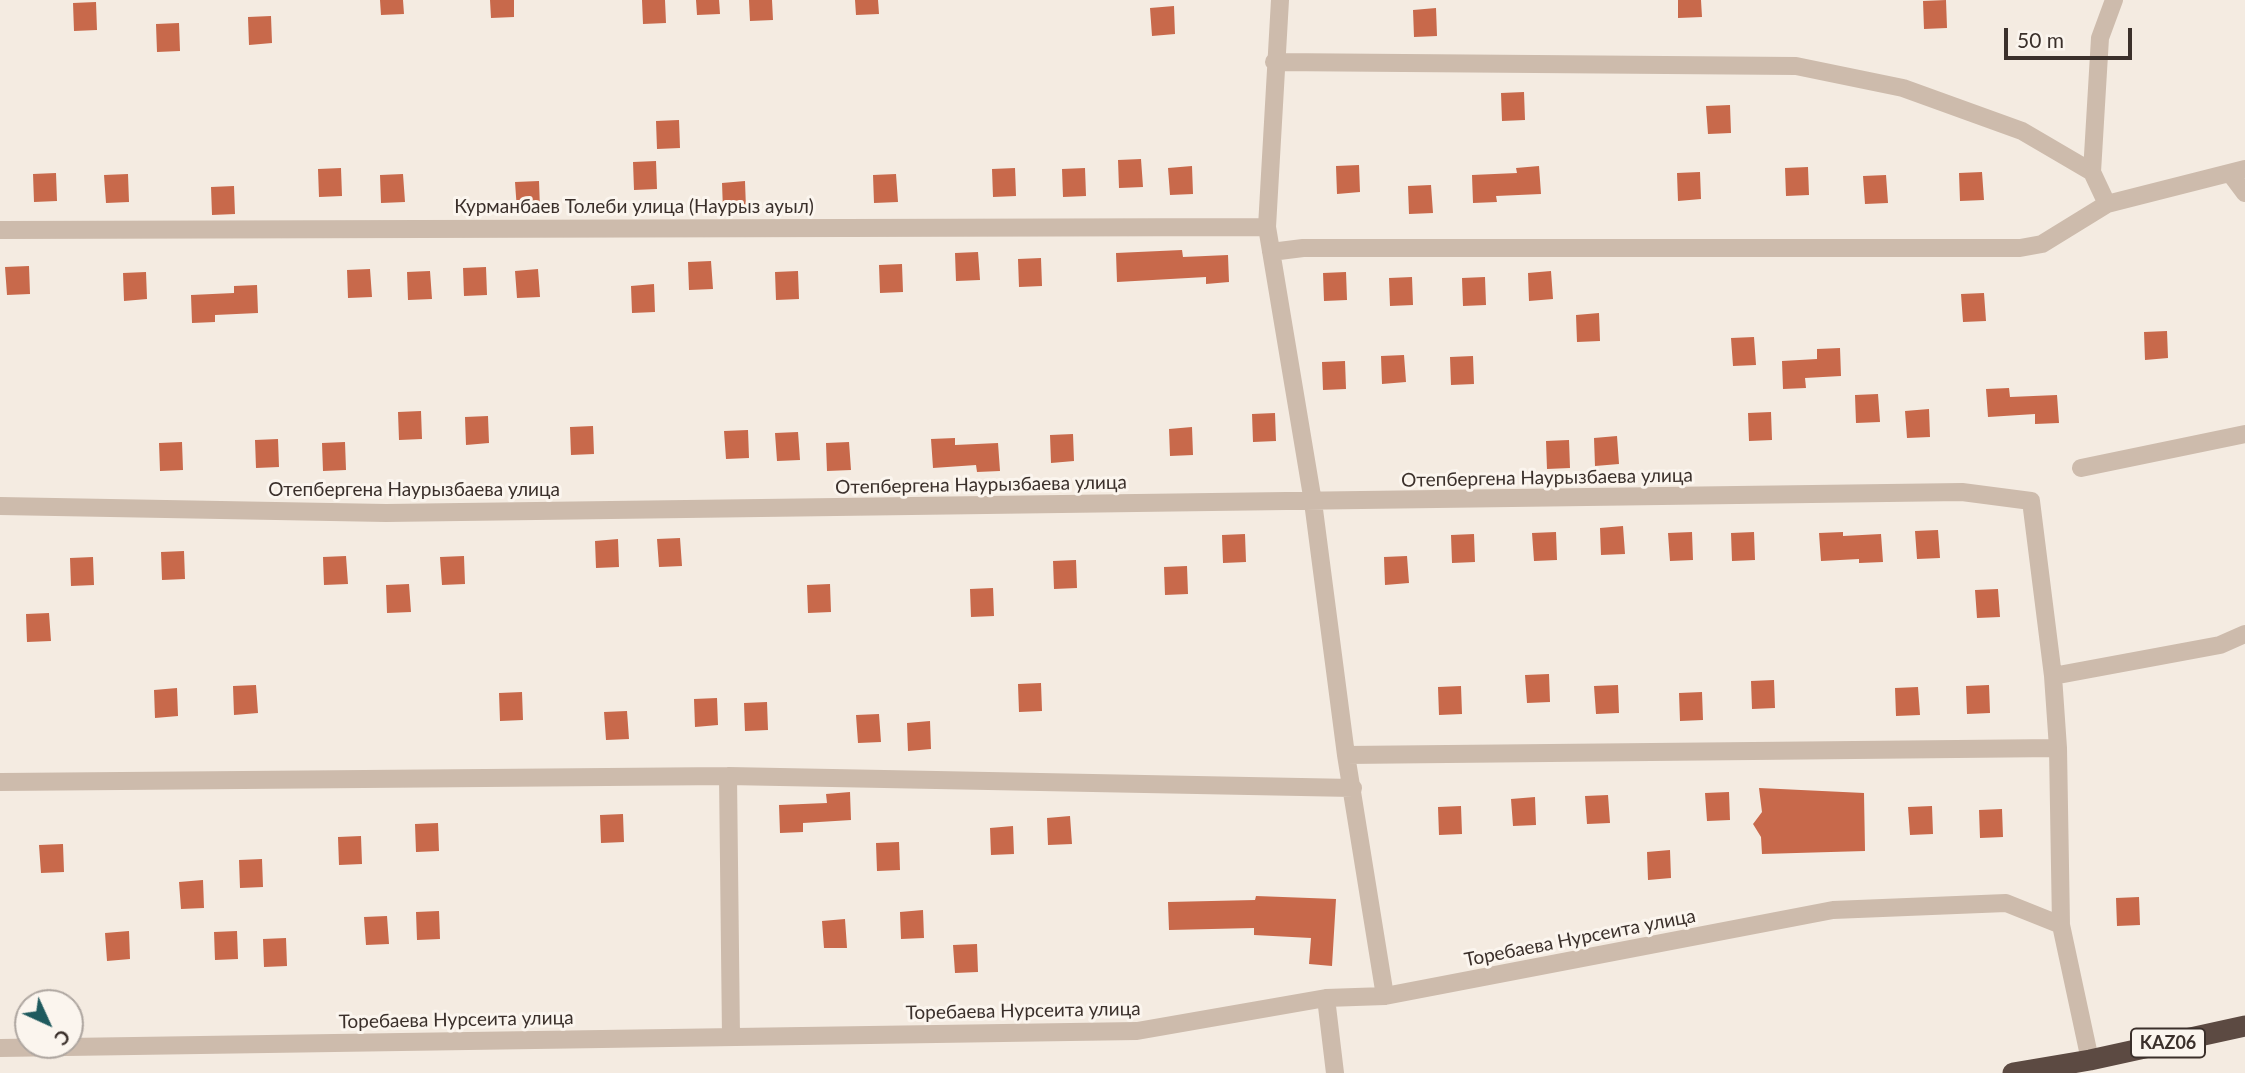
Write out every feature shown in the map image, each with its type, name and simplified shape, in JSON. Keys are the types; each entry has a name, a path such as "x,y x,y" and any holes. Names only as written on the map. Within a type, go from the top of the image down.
{"highway":[{"name":"KАZ06","path":"2013,1073 2090,1060 2245,1026"},
{"name":"KАZ06","path":"2046,1073 2090,1060"}],"street":[{"path":"1279,0 1267,227 1312,502 1346,755 1385,996"},
{"path":"2107,204 2092,172 2100,38 2114,0"},
{"path":"1274,62 1796,66 1915,92 2022,131 2092,172"},
{"path":"1271,252 1303,248 2020,248 2042,244 2107,204 2238,171 2245,193"},
{"name":"Курманбаев Толеби улица (Наурыз ауыл)","path":"0,229 1267,227"},
{"path":"2081,468 2245,434"},
{"name":"Отепбергена Наурызбаева улица","path":"0,506 386,513 1962,492 2031,500 2053,676"},
{"path":"2090,1060 2061,925 2058,748 2053,676 2220,645 2245,634"},
{"path":"1346,755 2058,748"},
{"path":"0,782 728,776 1353,788"},
{"path":"728,776 731,1037"},
{"name":"Торебаева Нурсеита улица","path":"0,1048 1137,1031 1326,998 1385,996 1833,911 2006,903 2061,925"},
{"path":"1326,998 1335,1073"}],"building":[{"path":"380,0 403,0 404,14 381,15"},
{"path":"490,0 514,0 514,17 491,18"},
{"path":"642,0 665,0 666,23 643,24"},
{"path":"696,0 719,0 720,14 697,15"},
{"path":"749,0 772,0 773,20 750,21"},
{"path":"855,0 878,0 879,14 856,15"},
{"path":"1678,0 1701,0 1702,17 1678,18"},
{"path":"1946,0 1947,28 1924,29 1923,1"},
{"path":"96,2 97,30 74,31 73,3"},
{"path":"1174,6 1175,34 1152,36 1150,8"},
{"path":"1436,8 1437,36 1414,37 1413,10"},
{"path":"271,16 272,43 249,45 248,17"},
{"path":"179,23 180,51 157,52 156,24"},
{"path":"1524,92 1525,120 1502,121 1501,93"},
{"path":"1730,105 1731,133 1708,134 1706,106"},
{"path":"679,120 680,148 657,149 656,121"},
{"path":"1141,159 1143,187 1119,188 1118,160"},
{"path":"656,161 657,189 634,190 633,162"},
{"path":"1359,165 1360,192 1337,194 1336,166"},
{"path":"1192,166 1193,194 1170,195 1168,168"},
{"path":"1539,166 1541,194 1496,196 1497,202 1473,203 1472,175 1517,173 1516,168"},
{"path":"1808,167 1809,195 1786,196 1785,168"},
{"path":"341,168 342,196 319,197 318,169"},
{"path":"1015,168 1016,196 993,197 992,169"},
{"path":"1085,168 1086,196 1063,197 1062,169"},
{"path":"1700,172 1701,199 1678,201 1677,173"},
{"path":"1982,172 1984,200 1960,201 1959,173"},
{"path":"56,173 57,201 34,202 33,174"},
{"path":"128,174 129,202 106,203 104,175"},
{"path":"403,174 405,202 381,203 380,175"},
{"path":"896,174 898,202 874,203 873,175"},
{"path":"1886,175 1888,203 1865,204 1863,176"},
{"path":"539,181 540,209 517,210 515,182"},
{"path":"745,181 746,209 723,210 722,183"},
{"path":"1431,185 1433,213 1409,214 1408,186"},
{"path":"234,186 235,214 212,215 211,187"},
{"path":"1182,250 1183,257 1228,255 1229,282 1206,284 1206,277 1117,282 1116,253"},
{"path":"978,252 980,280 956,281 955,253"},
{"path":"1041,258 1042,286 1019,287 1018,259"},
{"path":"711,261 713,289 689,290 688,262"},
{"path":"902,264 903,292 880,293 879,265"},
{"path":"29,266 30,294 7,295 5,267"},
{"path":"486,267 487,295 464,296 463,268"},
{"path":"370,269 372,297 348,298 347,270"},
{"path":"538,269 540,297 517,298 515,271"},
{"path":"430,271 432,299 408,300 407,272"},
{"path":"798,271 799,299 776,300 775,272"},
{"path":"1551,271 1553,299 1529,301 1528,273"},
{"path":"146,272 147,299 124,301 123,273"},
{"path":"1346,272 1347,300 1324,301 1323,273"},
{"path":"1412,277 1413,305 1390,306 1389,278"},
{"path":"1485,277 1486,305 1463,306 1462,278"},
{"path":"654,284 655,312 632,313 631,286"},
{"path":"257,285 258,313 215,315 215,322 192,323 191,295 234,293 234,286"},
{"path":"1984,293 1986,321 1963,322 1961,294"},
{"path":"1599,313 1600,341 1577,342 1576,315"},
{"path":"2167,331 2168,358 2145,360 2144,332"},
{"path":"1754,337 1756,365 1733,366 1731,338"},
{"path":"1840,348 1841,376 1805,378 1806,388 1783,389 1782,361 1817,359 1817,349"},
{"path":"1404,355 1406,382 1382,384 1381,356"},
{"path":"1473,356 1474,384 1451,385 1450,357"},
{"path":"1345,361 1346,389 1323,390 1322,362"},
{"path":"2009,388 2010,397 2057,395 2059,423 2035,424 2035,414 1988,417 1986,389"},
{"path":"1878,394 1880,422 1856,423 1855,395"},
{"path":"1929,409 1930,437 1907,438 1905,411"},
{"path":"421,411 422,439 399,440 398,412"},
{"path":"1771,412 1772,440 1749,441 1748,413"},
{"path":"1275,413 1276,441 1253,442 1252,414"},
{"path":"488,416 489,443 466,445 465,417"},
{"path":"593,426 594,454 571,455 570,427"},
{"path":"1192,427 1193,455 1170,456 1169,429"},
{"path":"748,430 749,458 726,459 724,431"},
{"path":"798,432 800,460 777,461 775,433"},
{"path":"1073,434 1074,461 1051,463 1050,435"},
{"path":"1617,436 1619,464 1595,466 1594,438"},
{"path":"955,438 955,445 998,443 1000,471 977,472 976,465 933,468 931,439"},
{"path":"278,439 279,467 256,468 255,440"},
{"path":"1569,440 1570,468 1547,469 1546,441"},
{"path":"182,442 183,470 160,471 159,443"},
{"path":"345,442 346,470 323,471 322,443"},
{"path":"849,442 851,470 827,471 826,443"},
{"path":"1623,526 1625,554 1601,555 1600,528"},
{"path":"1938,530 1940,558 1917,559 1915,531"},
{"path":"1556,532 1557,560 1534,561 1532,533"},
{"path":"1692,532 1693,560 1670,561 1668,533"},
{"path":"1754,532 1755,560 1732,561 1731,533"},
{"path":"1843,532 1843,536 1881,534 1883,562 1859,563 1859,559 1821,561 1819,533"},
{"path":"1245,534 1246,562 1223,563 1222,535"},
{"path":"1474,534 1475,562 1452,563 1451,535"},
{"path":"680,538 682,566 659,567 657,539"},
{"path":"618,539 619,567 596,568 595,541"},
{"path":"184,551 185,579 162,580 161,552"},
{"path":"346,556 348,584 324,585 323,557"},
{"path":"464,556 465,584 442,585 440,557"},
{"path":"1407,556 1409,583 1385,585 1384,557"},
{"path":"93,557 94,585 71,586 70,558"},
{"path":"1076,560 1077,588 1054,589 1053,561"},
{"path":"1187,566 1188,594 1165,595 1164,567"},
{"path":"409,584 411,612 387,613 386,585"},
{"path":"830,584 831,612 808,613 807,585"},
{"path":"993,588 994,616 971,617 970,589"},
{"path":"1998,589 2000,617 1977,618 1975,590"},
{"path":"49,613 51,641 27,642 26,614"},
{"path":"1549,674 1550,702 1527,703 1525,675"},
{"path":"1774,680 1775,708 1752,709 1751,681"},
{"path":"1041,683 1042,711 1019,712 1018,684"},
{"path":"256,685 258,713 234,715 233,686"},
{"path":"1618,685 1619,713 1596,714 1594,686"},
{"path":"1989,685 1990,713 1967,714 1966,686"},
{"path":"1461,686 1462,714 1439,715 1438,687"},
{"path":"1918,687 1920,715 1896,716 1895,688"},
{"path":"177,688 178,716 155,718 154,690"},
{"path":"522,692 523,720 500,721 499,693"},
{"path":"1702,692 1703,720 1680,721 1679,693"},
{"path":"717,698 718,725 695,727 694,699"},
{"path":"767,702 768,730 745,731 744,703"},
{"path":"627,711 629,739 606,740 604,712"},
{"path":"879,714 881,742 858,743 856,715"},
{"path":"930,721 931,749 908,751 907,723"},
{"path":"1759,788 1864,793 1865,851 1762,854 1761,837 1753,824 1762,812"},
{"path":"850,792 851,820 803,823 803,832 780,833 779,805 827,803 826,794"},
{"path":"1729,792 1730,820 1707,821 1705,793"},
{"path":"1608,795 1610,823 1587,824 1585,796"},
{"path":"1535,797 1536,825 1513,826 1511,799"},
{"path":"1461,806 1462,834 1439,835 1438,807"},
{"path":"1932,806 1933,834 1910,835 1908,807"},
{"path":"2002,809 2003,837 1980,838 1979,810"},
{"path":"623,814 624,842 601,843 600,815"},
{"path":"1070,816 1072,844 1048,845 1047,818"},
{"path":"438,823 439,851 416,852 415,824"},
{"path":"1013,826 1014,854 991,855 990,828"},
{"path":"361,836 362,864 339,865 338,837"},
{"path":"899,842 900,870 877,871 876,843"},
{"path":"63,844 64,872 41,873 39,845"},
{"path":"1670,850 1671,878 1648,880 1647,852"},
{"path":"262,859 263,887 240,888 239,860"},
{"path":"203,880 204,908 181,909 179,882"},
{"path":"1256,896 1336,899 1332,966 1309,964 1311,938 1254,935 1254,928 1169,930 1168,902 1255,900"},
{"path":"2139,897 2140,925 2117,926 2116,898"},
{"path":"923,910 924,938 901,939 900,912"},
{"path":"439,911 440,939 417,940 416,912"},
{"path":"387,916 389,944 366,945 364,917"},
{"path":"845,919 847,948 824,948 822,921"},
{"path":"129,931 130,959 107,961 105,933"},
{"path":"237,931 238,959 215,960 214,932"},
{"path":"286,938 287,966 264,967 263,939"},
{"path":"977,944 978,972 955,973 953,945"}]}
